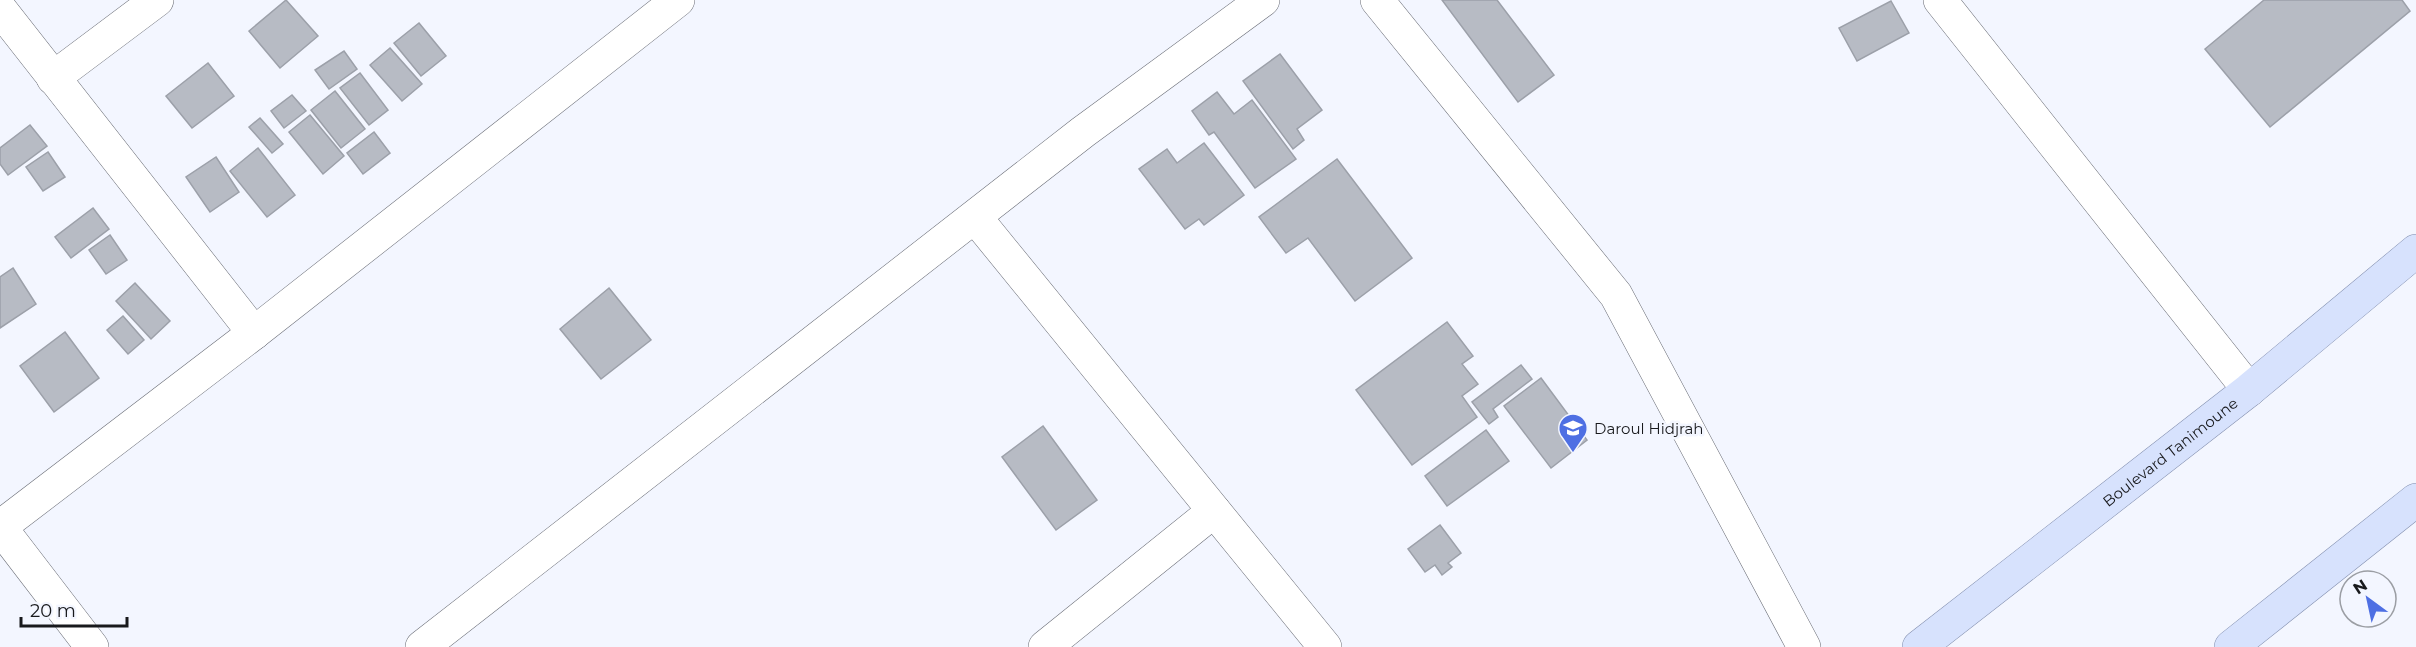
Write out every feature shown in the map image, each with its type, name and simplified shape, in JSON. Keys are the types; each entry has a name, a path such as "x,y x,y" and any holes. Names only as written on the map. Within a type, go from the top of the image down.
{"main road":[{"name":"Boulevard Tanimoune","path":"1919,647 2249,390 2416,251"},
{"path":"2231,647 2416,500"}],"street":[{"path":"53,78 157,0"},
{"path":"92,647 0,527 254,333 678,0"},
{"path":"422,647 1083,132 1263,0"},
{"path":"1377,0 1616,295 1804,647"},
{"path":"1940,0 2249,390"},
{"path":"0,9 254,333"},
{"path":"975,217 1325,647"},
{"path":"1045,647 1214,511"}],"building":[{"path":"286,0 318,36 280,68 249,31"},
{"path":"1442,0 1497,0 1554,75 1518,102"},
{"path":"2264,0 2402,0 2410,11 2270,127 2205,49"},
{"path":"1891,1 1909,33 1857,61 1839,28"},
{"path":"419,23 446,56 421,76 394,43"},
{"path":"390,48 422,84 402,101 370,65"},
{"path":"344,51 357,69 329,89 315,70"},
{"path":"1280,54 1322,110 1297,129 1304,140 1293,149 1243,81"},
{"path":"208,63 234,96 192,128 166,96"},
{"path":"360,73 388,110 369,125 340,88"},
{"path":"335,91 365,129 341,148 311,110"},
{"path":"1217,92 1234,114 1252,100 1296,159 1255,188 1214,132 1209,135 1192,111"},
{"path":"292,95 306,111 284,128 271,111"},
{"path":"310,115 344,156 323,174 289,132"},
{"path":"260,118 283,144 272,153 249,127"},
{"path":"30,125 47,146 8,175 0,164 0,148"},
{"path":"374,132 390,153 363,174 347,153"},
{"path":"1204,143 1244,195 1204,225 1199,219 1185,229 1139,169 1167,149 1177,163"},
{"path":"258,148 295,195 267,217 230,171"},
{"path":"48,152 65,177 43,191 26,167"},
{"path":"216,157 239,192 210,212 186,177"},
{"path":"1337,159 1412,258 1355,301 1308,238 1286,253 1259,217"},
{"path":"93,208 109,229 71,258 55,237"},
{"path":"110,235 127,260 106,274 89,250"},
{"path":"13,268 36,304 0,328 0,277"},
{"path":"135,283 170,321 151,339 116,301"},
{"path":"609,288 651,340 601,379 560,329"},
{"path":"123,316 144,340 128,354 107,330"},
{"path":"1447,322 1473,356 1462,364 1478,384 1462,396 1477,417 1412,465 1356,390"},
{"path":"65,332 99,378 54,412 20,366"},
{"path":"1521,365 1532,379 1493,409 1498,417 1489,424 1472,402"},
{"path":"1541,378 1587,440 1551,468 1504,406"},
{"path":"1043,426 1097,500 1056,530 1002,457"},
{"path":"1486,430 1509,461 1447,506 1425,476"},
{"path":"1440,525 1461,553 1448,563 1452,567 1442,575 1435,565 1425,572 1408,549"}],"place":[{"name":"Daroul Hidjrah","path":"1573,454"}]}
